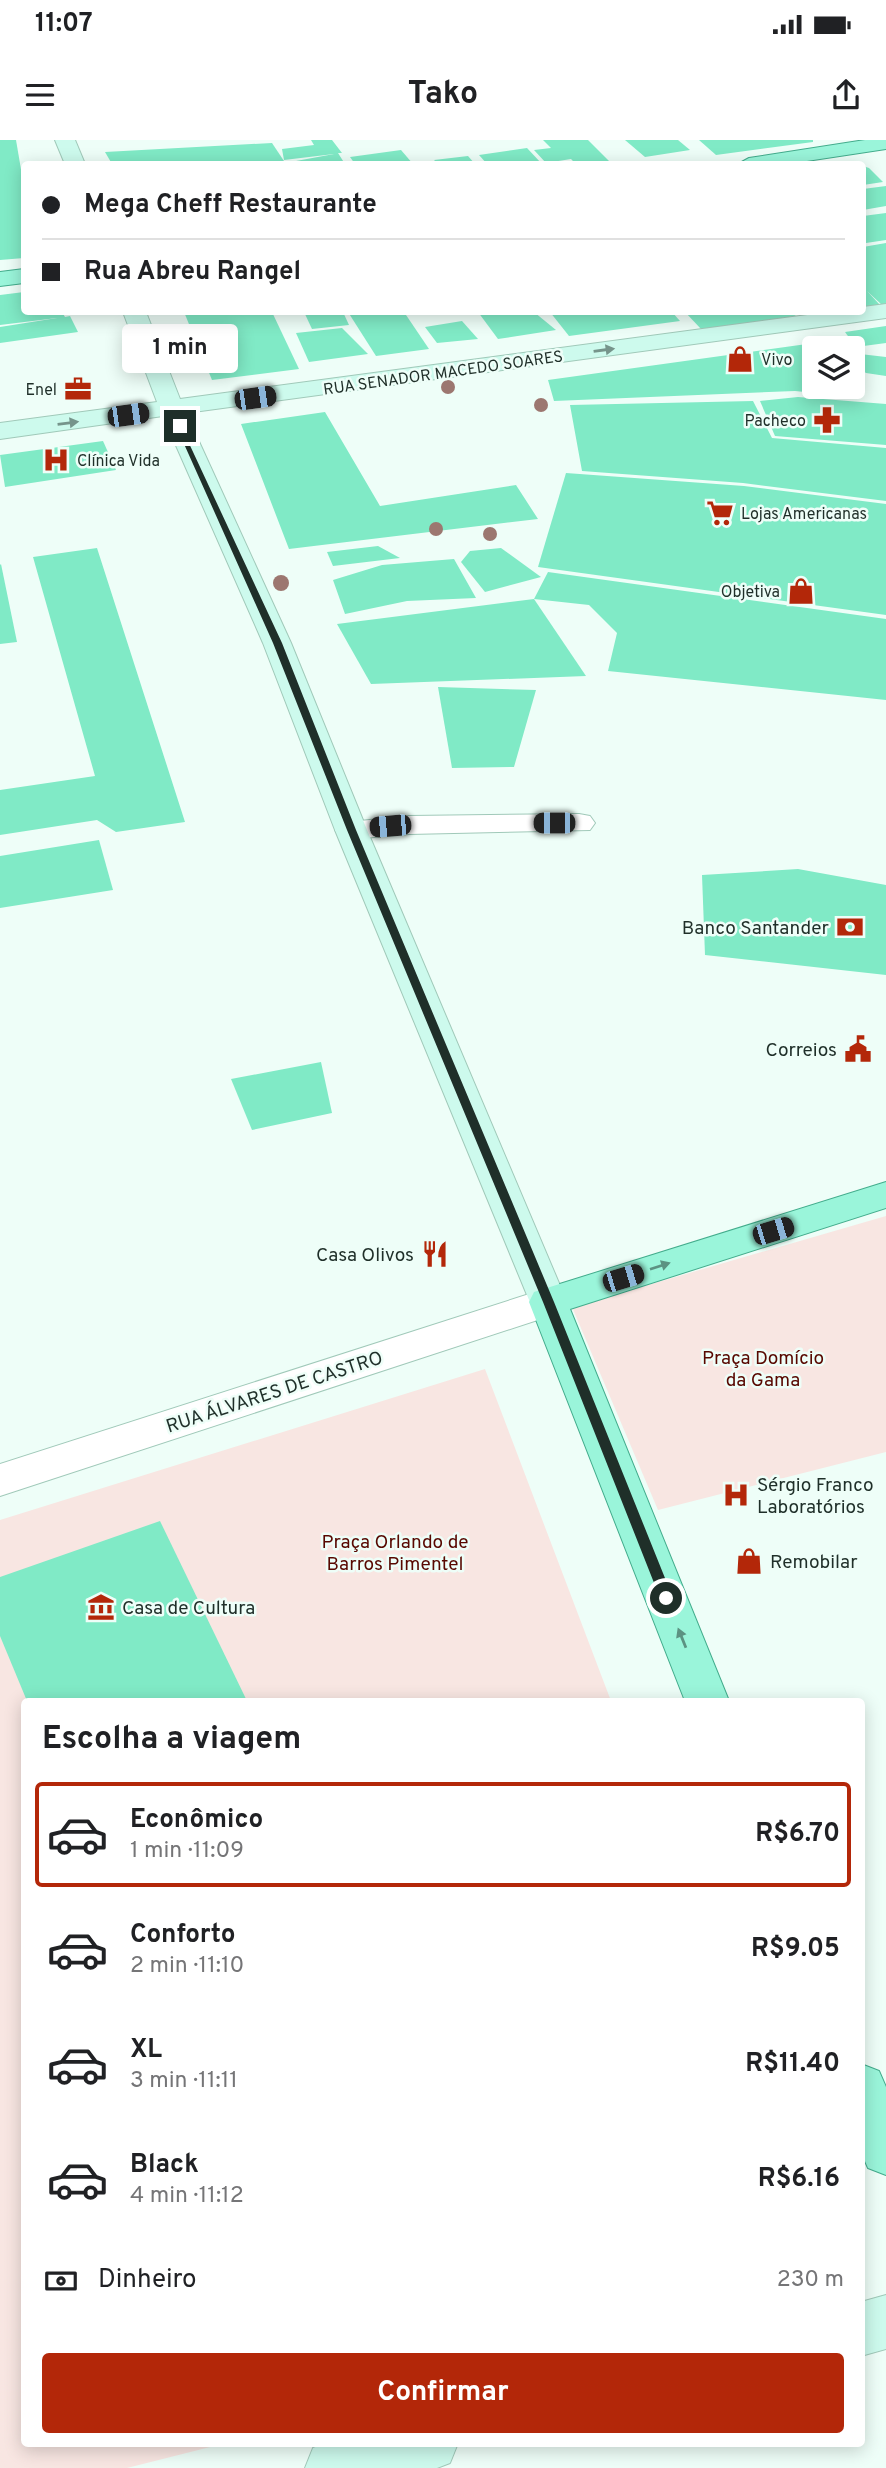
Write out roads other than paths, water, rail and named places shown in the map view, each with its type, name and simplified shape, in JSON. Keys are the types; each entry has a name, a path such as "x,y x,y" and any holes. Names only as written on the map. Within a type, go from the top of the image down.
{"main road":[{"path":"65,140 74,161"},
{"path":"767,161 884,142"},
{"path":"0,279 21,276"},
{"name":"RUA SENADOR MACEDO SOARES","path":"866,314 886,311"},
{"path":"135,315 172,409 277,643 351,830 548,1302 706,1698"},
{"name":"RUA SENADOR MACEDO SOARES","path":"0,431 857,315"},
{"path":"548,1302 886,1195"},
{"path":"865,2098 886,2150"},
{"path":"865,2328 886,2322"},
{"path":"333,2468 414,2447"}],"street":[{"path":"351,830 409,825 579,823"},
{"name":"RUA ÁLVARES DE CASTRO","path":"0,1480 548,1302"}],"place":[{"name":"Vivo","path":"740,359"},
{"name":"Enel","path":"78,389"},
{"name":"Pacheco","path":"827,420"},
{"name":"Clínica Vida","path":"56,460"},
{"name":"Lojas Americanas","path":"720,513"},
{"name":"Objetiva","path":"801,591"},
{"name":"Banco Santander","path":"850,927"},
{"name":"Correios","path":"858,1049"},
{"name":"Casa Olivos","path":"435,1254"},
{"name":"Sérgio Franco Laboratórios","path":"736,1495"},
{"name":"Remobilar","path":"749,1561"},
{"name":"Casa de Cultura","path":"101,1607"}],"park label":[{"name":"Praça Domício da Gama","path":"763,1368"},
{"name":"Praça Orlando de Barros Pimentel","path":"395,1552"}]}
